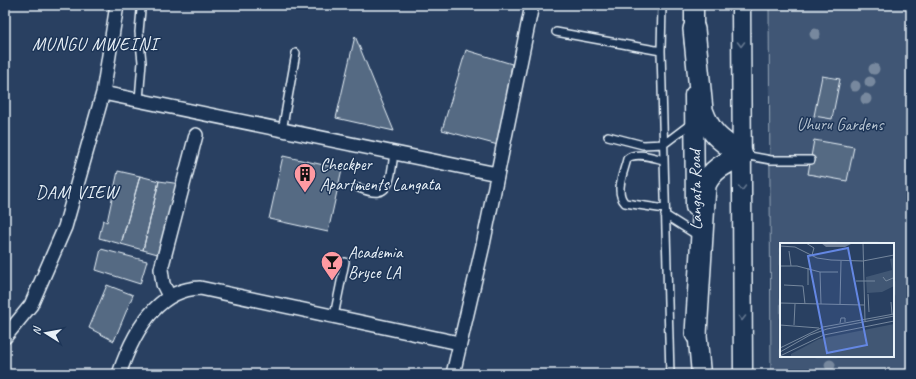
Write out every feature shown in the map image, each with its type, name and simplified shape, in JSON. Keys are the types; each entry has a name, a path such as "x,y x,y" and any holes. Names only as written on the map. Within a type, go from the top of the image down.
{"main road":[{"name":"Langata Road","path":"694,5 696,334 701,374"},
{"path":"741,5 743,374"},
{"path":"694,29 702,110 706,121 711,132 742,155"},
{"path":"696,334 705,185 708,178 718,168 742,155"}],"street":[{"path":"5,337 31,305 48,270 65,227 103,93 117,5"},
{"path":"453,374 459,343 475,282 532,5"},
{"path":"103,93 496,174"},
{"path":"169,296 163,284 161,270 196,135"},
{"path":"119,374 133,340 154,309 169,296 183,290 200,288 459,343"}],"lane":[{"path":"662,5 661,51 670,374"},
{"path":"139,100 142,62 139,32 141,10"},
{"path":"556,32 661,51"},
{"path":"282,131 296,53"},
{"path":"608,136 643,145 664,144 694,120"},
{"path":"359,188 378,192 382,191 387,186 394,153"},
{"path":"664,160 637,155 630,156 627,159 619,191 620,198 625,203 665,212 696,234"},
{"path":"742,155 771,160 811,160"},
{"path":"334,316 345,262"}],"green space":[{"name":"Uhuru Gardens","path":"769,5 911,5 911,374 771,374"}],"building":[{"path":"355,36 394,131 336,118"},
{"path":"466,50 512,64 498,145 442,130"},
{"path":"822,76 840,79 832,119 814,116"},
{"path":"814,140 854,147 847,181 808,174"},
{"name":"Checkper Apartments Langata","path":"283,156 342,169 328,232 269,219"},
{"path":"118,171 140,176 121,244 99,238 103,220 107,222"},
{"path":"140,176 159,181 143,250 121,244"},
{"path":"159,181 181,184 165,256 143,250"},
{"path":"101,249 147,261 140,284 96,270"},
{"path":"107,285 133,295 114,341 89,328"}],"place":[{"name":"Checkper Apartments Langata","path":"305,194"},
{"name":"Academia Bryce LA","path":"332,282"}],"district":[{"name":"MUNGU MWEINI","path":"95,44"},
{"name":"DAM VIEW","path":"77,192"}]}
